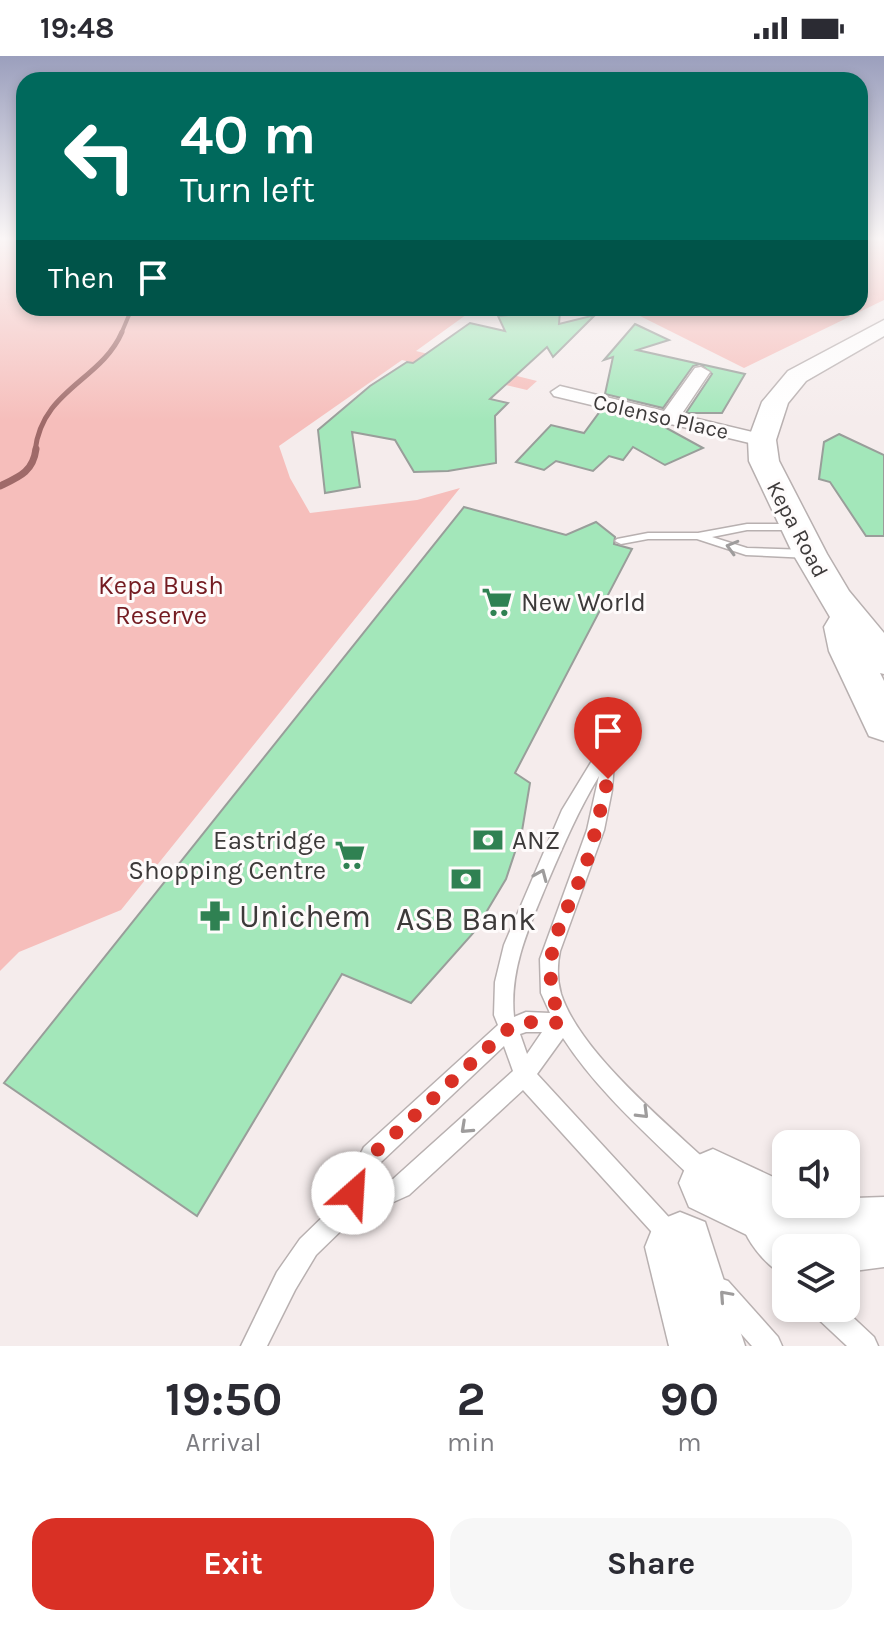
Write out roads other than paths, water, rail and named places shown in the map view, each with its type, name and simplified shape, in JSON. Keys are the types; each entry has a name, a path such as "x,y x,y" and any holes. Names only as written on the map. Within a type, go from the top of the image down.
{"main road":[{"path":"762,440 775,402 797,376 884,327"},
{"name":"Kepa Road","path":"762,440 764,461 802,541 836,599 884,660"},
{"name":"Kepa Road","path":"836,599 849,651 884,724"},
{"path":"713,1183 799,1225 841,1239 855,1233 884,1232"},
{"path":"680,1247 707,1346"}],"street":[{"path":"669,418 701,372"},
{"name":"Colenso Place","path":"560,392 762,440"}],"lane":[{"path":"621,541 648,536 698,536 747,527 802,541"},
{"path":"698,536 746,551 802,541"},
{"path":"617,718 608,747 576,797 513,945 504,982 507,1030 524,1075 769,1346"},
{"path":"608,747 608,779 588,857 554,939 548,968 551,996 561,1023 588,1058 713,1183 772,1248"},
{"path":"254,1346 280,1293 308,1247 343,1213 372,1155 507,1030 526,1022 561,1023"},
{"path":"343,1213 401,1187 524,1075 561,1023"},
{"path":"840,1322 865,1346"}],"waterway":[{"path":"121,333 129,316"},
{"path":"35,451 40,430 49,413 60,399 101,363 121,333"},
{"path":"0,486 28,468 36,449"}],"place":[{"name":"New World","path":"497,602"},
{"name":"ANZ","path":"488,840"},
{"name":"Eastridge Shopping Centre","path":"350,855"},
{"name":"ASB Bank","path":"466,879"},
{"name":"Unichem","path":"215,916"}],"park label":[{"name":"Kepa Bush Reserve","path":"161,600"}]}
